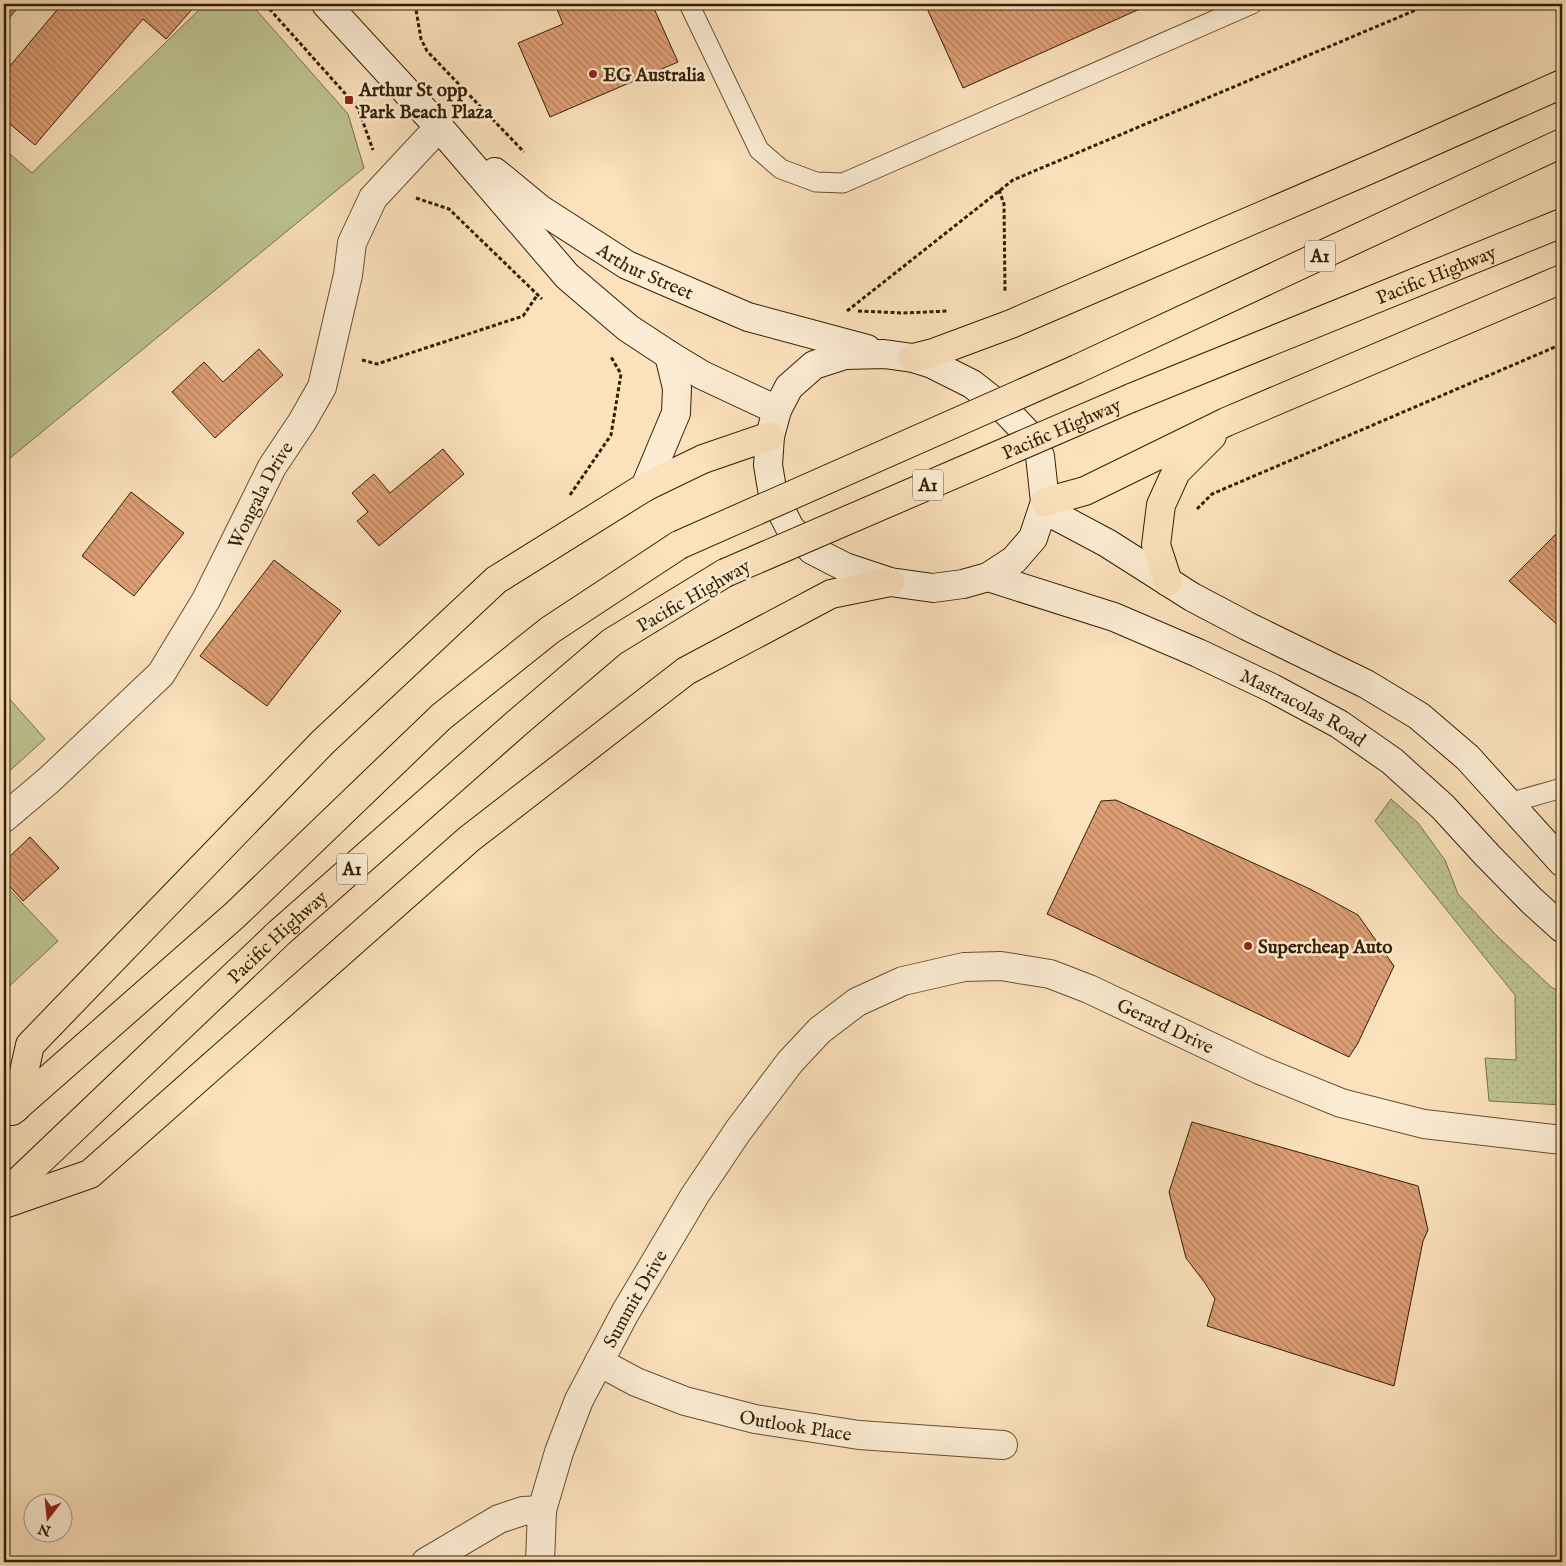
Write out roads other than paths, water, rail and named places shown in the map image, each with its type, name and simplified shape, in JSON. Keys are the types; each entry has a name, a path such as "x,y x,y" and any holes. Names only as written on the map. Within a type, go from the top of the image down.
{"highway":[{"path":"912,358 933,353 1010,324 1562,84"},
{"name":"A1","path":"10,1114 235,915 441,717 550,630 679,545 1077,369 1562,143"},
{"path":"1524,239 1562,212"},
{"name":"Pacific Highway","path":"4,1195 279,933 517,723 612,642 725,573 1131,398 1562,223"},
{"path":"1044,505 1085,491 1226,422 1562,279"},
{"path":"1168,582 1156,545 1161,505 1176,472 1226,422"},
{"path":"10,1114 30,1045 323,742 496,580 645,487 703,459 770,436"},
{"path":"4,1204 90,1174 469,838 686,671 831,594 890,582"}],"street":[{"name":"Arthur Street","path":"326,4 439,127 567,276 628,328 669,355 702,375 777,410"},
{"name":"Arthur Street","path":"439,127 540,209 627,265 748,317 884,354"},
{"name":"Wongala Drive","path":"4,818 49,780 161,674 206,600 272,467 302,422 322,387 348,275 352,243 373,198 439,127"},
{"path":"884,354 912,358 932,364 972,384 1005,410 1028,434 1040,456 1044,505 1033,538 1014,560 988,578 964,584 933,588 890,582 845,566 812,550 790,528 773,495 768,465 770,436 777,410 790,387 814,365 845,355 884,354"},
{"path":"645,487 676,413 677,388 669,355"},
{"path":"1044,505 1168,582 1247,626 1366,684 1419,716 1468,758 1562,862"},
{"name":"Mastracolas Road","path":"988,578 1114,617 1264,684 1339,724 1392,761 1436,801 1532,901 1562,928"},
{"name":"Gerard Drive","path":"790,1062 820,1030 857,1002 903,981 964,967 1001,966 1050,974 1089,989 1260,1070 1342,1103 1424,1124 1562,1140"},
{"name":"Summit Drive","path":"540,1562 542,1510 559,1452 579,1400 660,1252 695,1195 738,1131 790,1062"},
{"name":"Outlook Place","path":"599,1362 636,1382 685,1401 755,1419 859,1435 1003,1445"},
{"path":"426,1562 499,1519 523,1510 542,1510"}],"lane":[{"path":"689,4 759,150 781,169 816,182 843,183 1252,4"},
{"path":"1509,803 1562,788"}],"place":[{"name":"EG Australia","path":"593,74"},
{"name":"Arthur St opp Park Beach Plaza","path":"349,100"},
{"name":"Supercheap Auto","path":"1248,946"}]}
